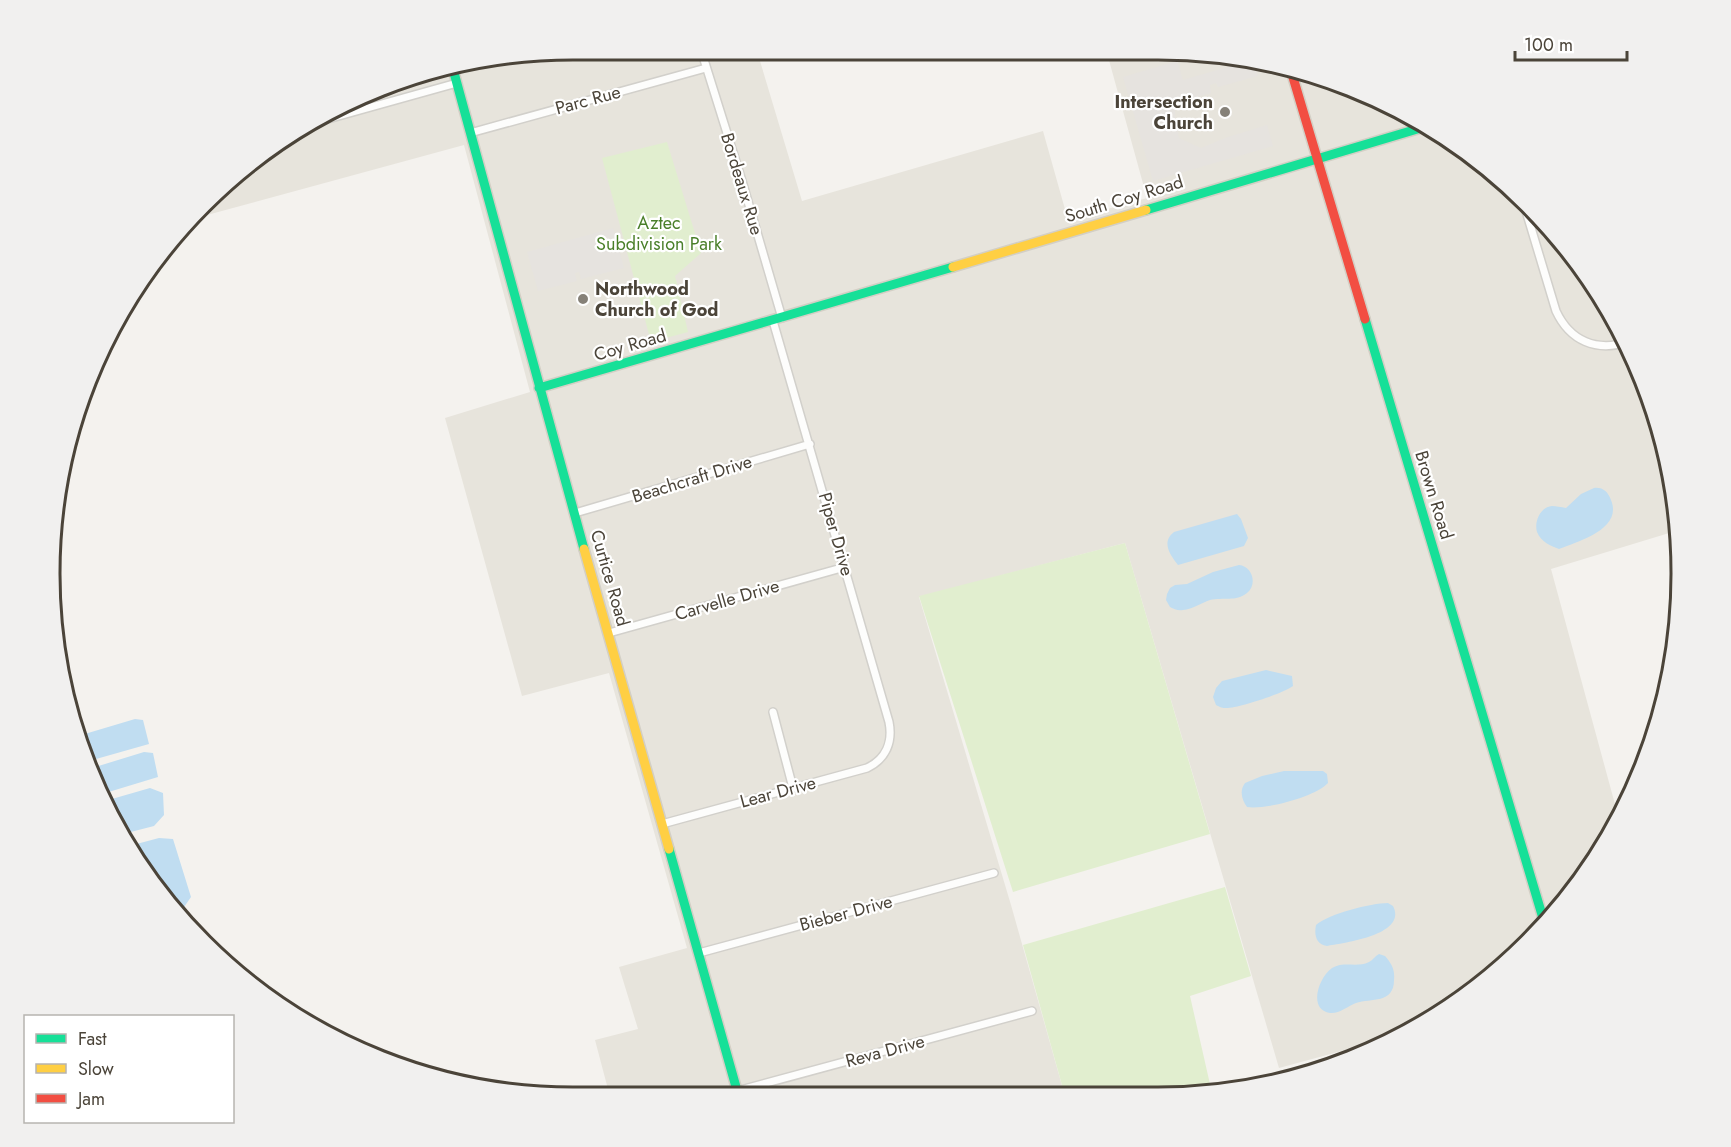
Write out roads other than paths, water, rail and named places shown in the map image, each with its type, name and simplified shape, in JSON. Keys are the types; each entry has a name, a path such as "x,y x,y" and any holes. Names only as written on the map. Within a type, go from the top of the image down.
{"street":[{"name":"Bordeaux Rue","path":"704,60 742,181 777,319"},
{"name":"Parc Rue","path":"470,133 706,68"},
{"name":"Curtice Road","path":"454,74 539,388 736,1087"},
{"name":"Brown Road","path":"1293,78 1542,914"},
{"path":"342,115 457,83"},
{"name":"South Coy Road","path":"834,302 1415,130"},
{"path":"1528,218 1556,311 1563,325 1574,336 1588,344 1604,346 1617,344"},
{"name":"Coy Road","path":"539,388 834,302"},
{"name":"Piper Drive","path":"777,319 889,722 890,735 887,749"},
{"name":"Beachcraft Drive","path":"575,513 810,444"},
{"name":"Carvelle Drive","path":"609,633 845,567"},
{"path":"773,712 793,788"},
{"name":"Lear Drive","path":"662,824 867,768 877,762 887,749"},
{"name":"Bieber Drive","path":"699,953 994,873"},
{"name":"Reva Drive","path":"760,1087 1032,1011"}],"water":[{"path":"1594,488 1605,491 1611,500 1613,510 1611,519 1605,526 1587,538 1559,549 1541,538 1536,524 1544,509 1552,506 1566,508 1581,494"},
{"path":"1237,514 1248,538 1244,546 1178,565 1167,544 1174,532"},
{"path":"1239,565 1244,566 1250,572 1253,580 1250,589 1243,596 1210,600 1181,610 1170,607 1166,600 1170,588 1175,585 1187,584 1213,572"},
{"path":"1266,670 1292,676 1293,686 1271,696 1231,708 1216,705 1213,697 1222,681"},
{"path":"135,719 143,720 149,744 95,759 85,734"},
{"path":"144,752 153,753 158,777 109,792 98,766"},
{"path":"1284,771 1323,771 1327,774 1328,783 1301,798 1265,806 1247,807 1242,795 1245,783"},
{"path":"150,788 163,793 164,815 154,826 130,832 112,799"},
{"path":"159,838 173,839 191,897 184,908 166,886 138,844"},
{"path":"1388,903 1393,906 1395,916 1391,924 1383,931 1359,940 1327,946 1320,943 1317,938 1316,925 1330,917 1350,910"},
{"path":"1379,954 1385,956 1393,970 1393,988 1390,993 1381,999 1356,1003 1337,1012 1323,1011 1317,1000 1319,986 1327,973 1332,968 1341,965 1364,964"}],"place":[{"name":"Intersection Church","path":"1225,112"},
{"name":"Northwood Church of God","path":"583,299"}],"park label":[{"name":"Aztec Subdivision Park","path":"659,233"}]}
